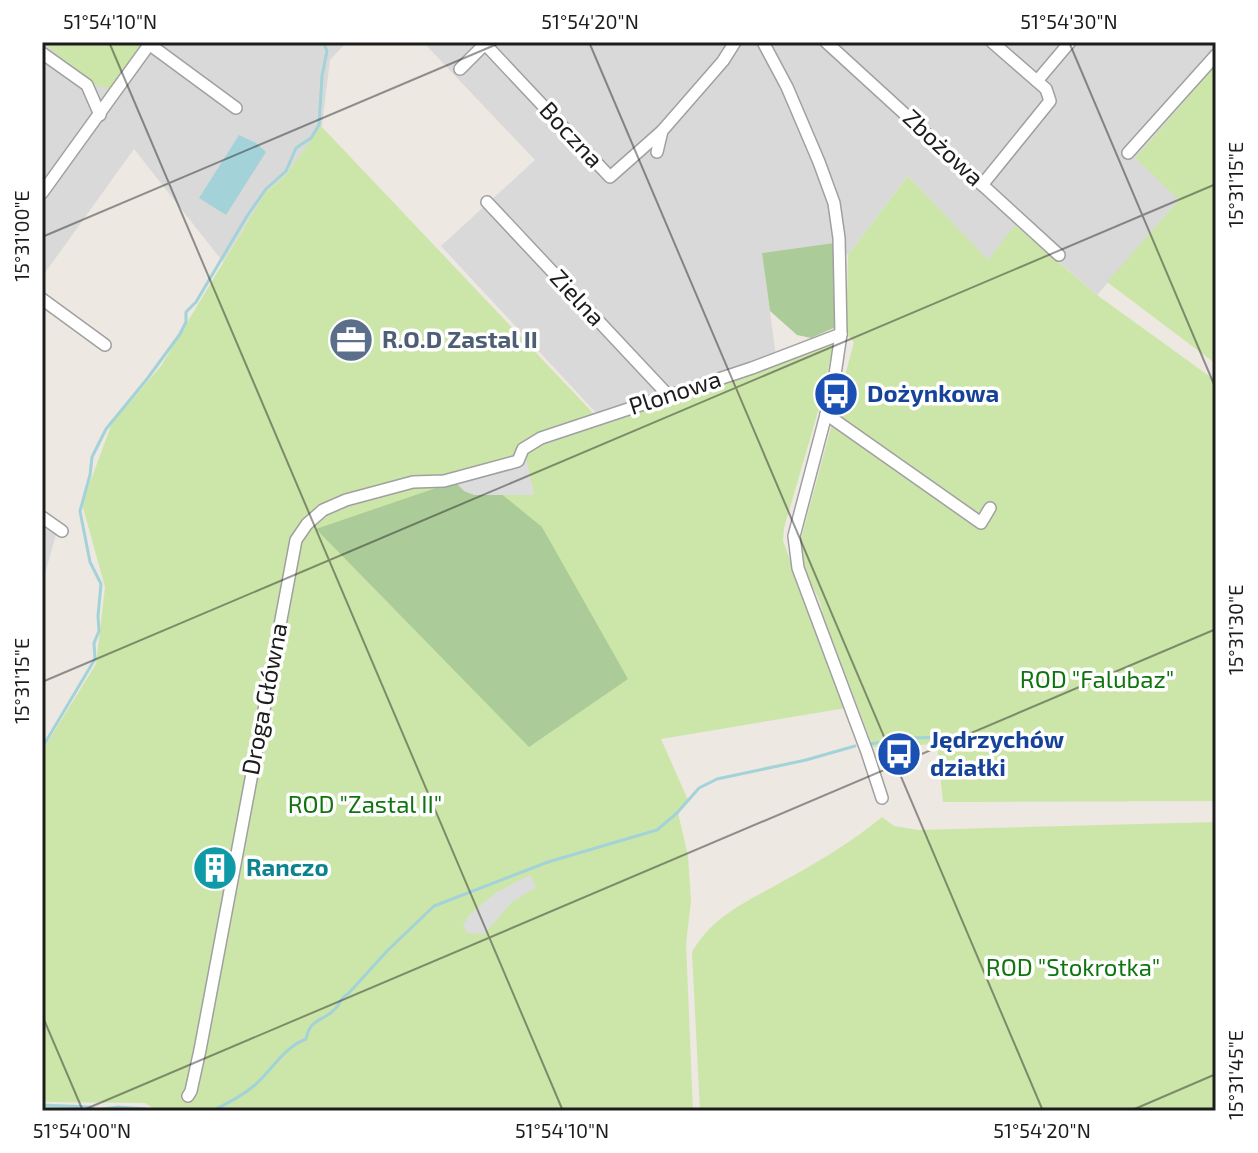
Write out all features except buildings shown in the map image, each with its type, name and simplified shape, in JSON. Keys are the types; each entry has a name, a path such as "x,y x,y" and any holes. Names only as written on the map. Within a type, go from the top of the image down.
{"street":[{"name":"Boczna","path":"460,69 486,43 610,177 662,131 723,61 735,42"},
{"path":"763,42 809,137 834,203 839,238 841,334 826,414 794,536 794,550 882,798"},
{"name":"Zbożowa","path":"826,42 1059,255"},
{"path":"982,185 1046,108 1050,95 992,42"},
{"path":"1037,81 1070,42"},
{"path":"42,193 150,43 236,108"},
{"path":"42,53 87,85 100,115"},
{"path":"1128,153 1216,55"},
{"name":"Boczna","path":"657,152 662,131"},
{"name":"Zielna","path":"487,202 667,394"},
{"path":"42,299 105,345"},
{"name":"Plonowa","path":"518,461 523,449 541,438 752,368 841,334"},
{"path":"826,414 981,523 990,508"},
{"name":"Droga Główna","path":"188,1096 200,1050 296,540 307,524 323,510 346,500 413,482 444,481 518,461"},
{"path":"42,517 62,531"}],"shaded area":[{"path":"42,42 347,42 330,60 322,126 285,176 265,193 223,262 134,149 42,277"},
{"path":"423,42 1216,42 1216,65 1135,158 1179,200 1097,295 1016,225 988,261 908,176 848,255 834,243 762,253 776,356 599,416 441,246 535,160"},
{"path":"525,452 534,495 474,495 464,491 450,477"},
{"path":"42,512 59,524 42,584"},
{"path":"530,875 536,887 512,902 484,934 467,933 463,925 470,914 497,892"}],"green space":[{"path":"43,42 145,42 109,89 91,84"},
{"path":"1216,65 1216,364 1107,282 1179,200 1135,158"},
{"name":"ROD \"Zastal II\"","path":"321,126 594,414 597,422 755,373 834,343 783,541 846,708 661,739 688,800 678,813 688,856 691,901 686,944 693,1111 157,1111 145,1103 42,1102 42,751 96,664 105,587 82,504 112,423 161,366 265,193 285,176"},
{"name":"ROD \"Falubaz\"","path":"908,176 988,260 1015,225 1097,295 1216,381 1216,801 943,802 937,744 873,747 806,572 801,539 854,342 846,334 848,255"},
{"path":"834,243 836,327 811,338 797,335 770,311 762,253"},
{"path":"477,474 542,527 628,679 529,747 316,529"},
{"name":"ROD \"Stokrotka\"","path":"882,817 894,826 918,830 1216,822 1216,1111 700,1111 692,952 709,929 730,912 832,853"}],"water":[{"path":"239,135 266,152 226,215 199,198"}],"waterway":[{"path":"42,748 95,659 101,584 90,562 80,511 92,457 106,429 180,334 186,322 186,312 196,302 247,216 266,189 286,171 296,148 311,138 319,125 327,51 323,42"},
{"path":"869,744 912,738 1021,735"},
{"path":"212,1111 250,1089 285,1053 306,1039 314,1023 336,1008 387,951 434,906 548,862 657,830 699,788 717,779 855,746"},
{"path":"42,1105 148,1111"}],"place":[{"name":"R.O.D Zastal II","path":"351,340"},
{"name":"Dożynkowa","path":"836,394"},
{"name":"Jędrzychów działki","path":"899,754"},
{"name":"Ranczo","path":"215,868"}]}
